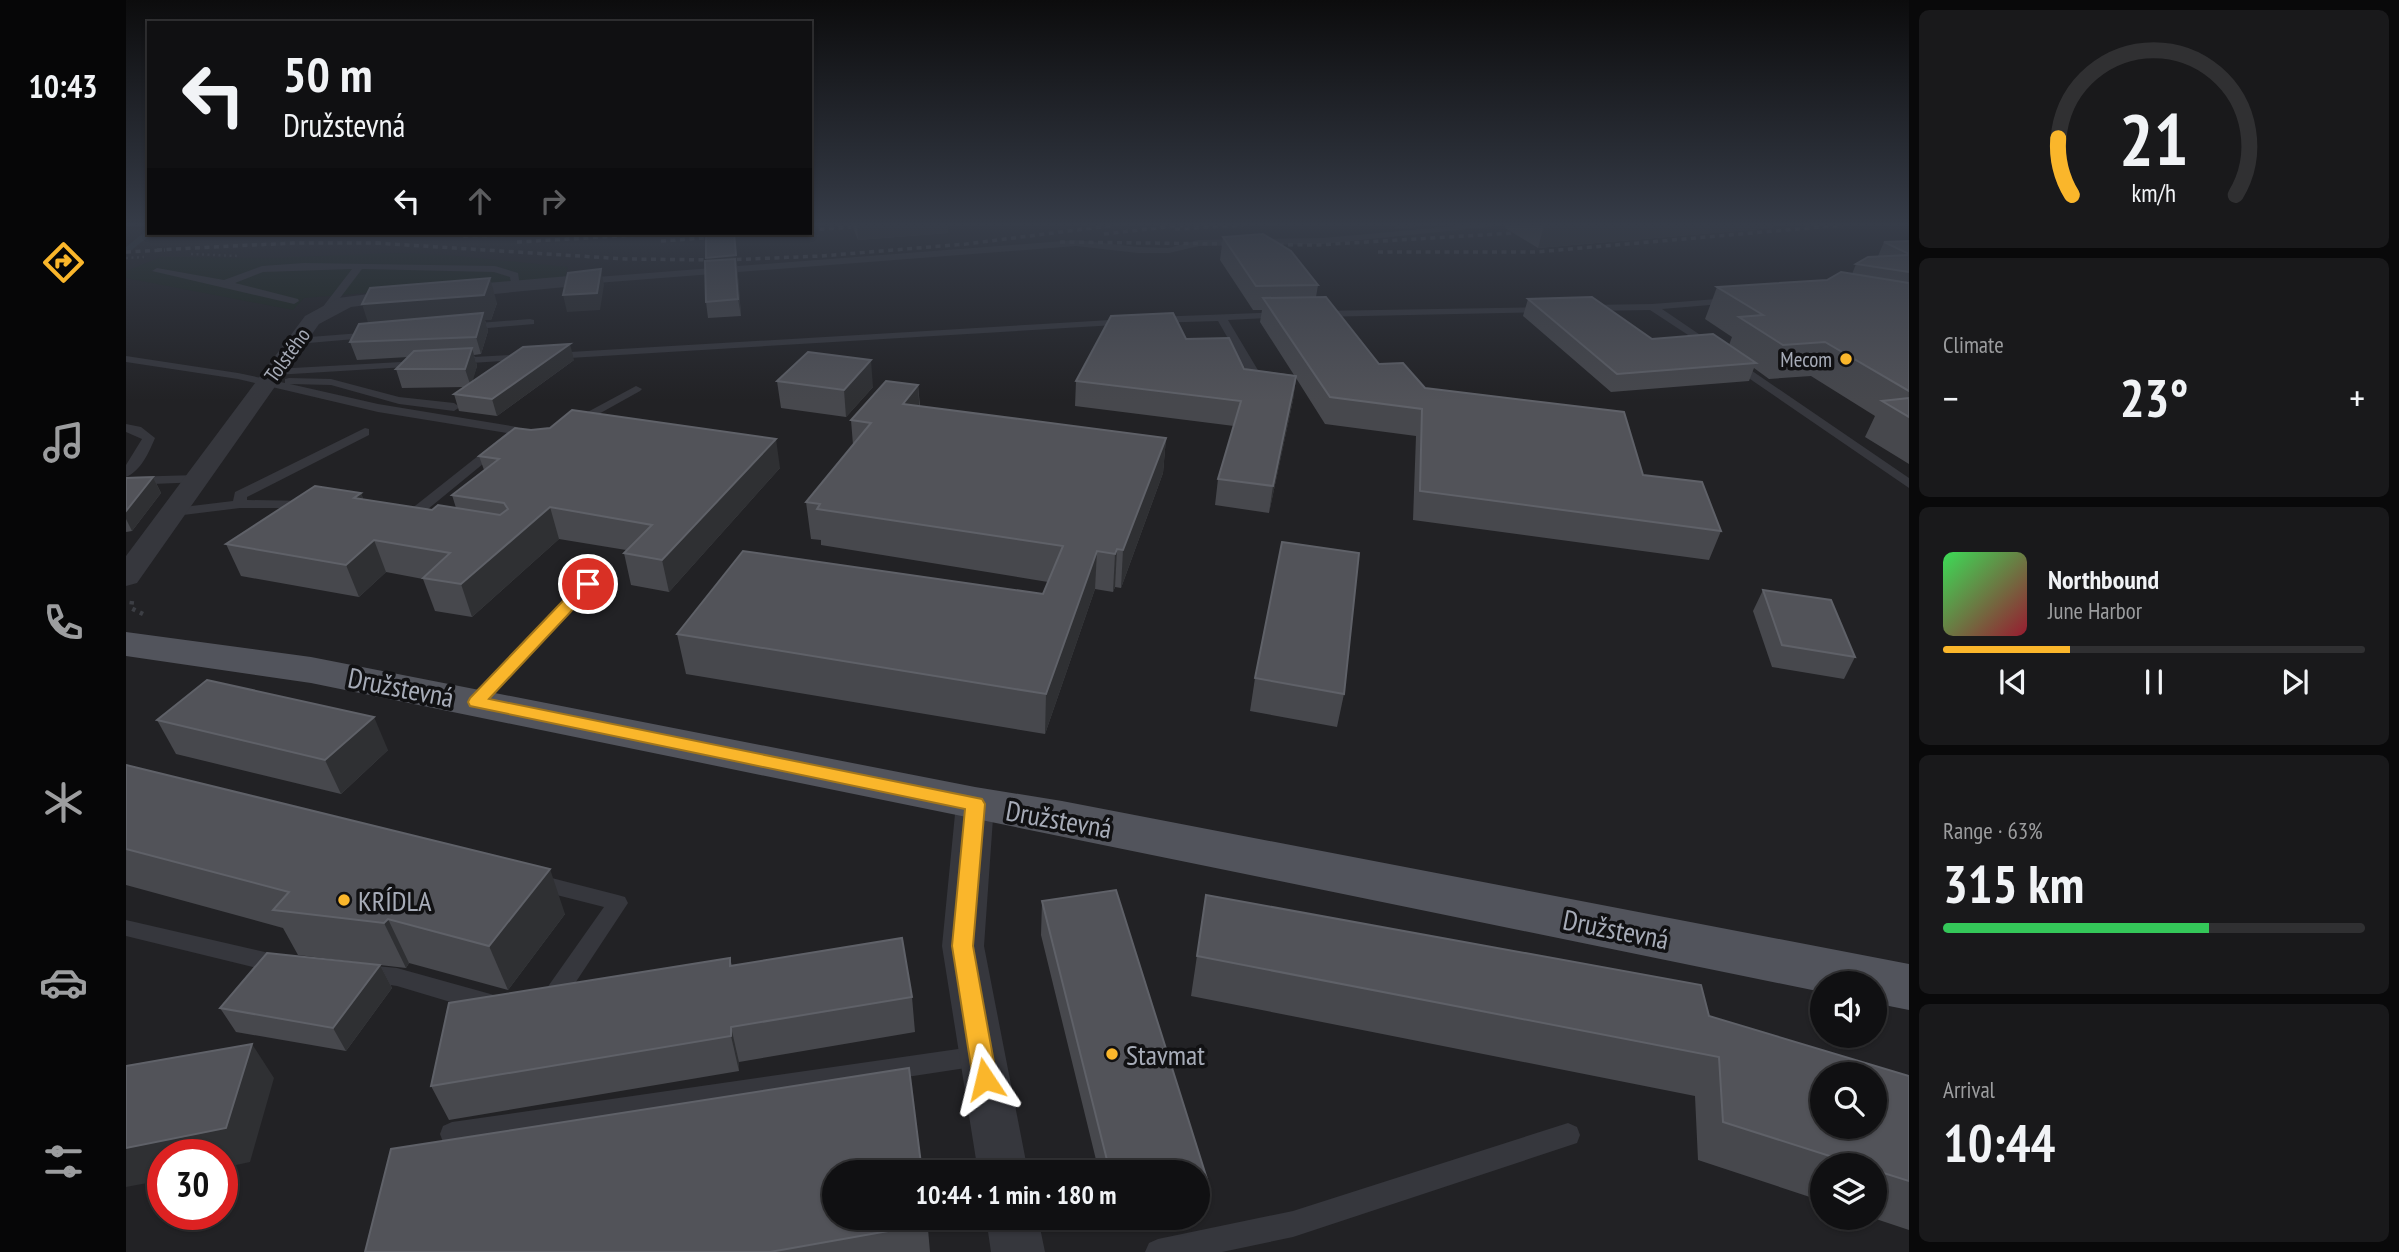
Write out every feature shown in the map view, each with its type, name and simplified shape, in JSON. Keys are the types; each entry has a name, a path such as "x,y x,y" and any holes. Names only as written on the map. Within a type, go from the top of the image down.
{"main road":[{"name":"Družstevná","path":"126,644 312,670 975,804 1076,821 1909,987"}],"street":[{"name":"Tolstého","path":"126,578 312,320 327,307 351,300 554,283"},
{"path":"975,804 962,946 1001,1160"},
{"path":"1014,1230 1018,1252"}],"lane":[{"path":"227,283 294,301"},
{"path":"327,307 345,283"},
{"path":"1569,309 1652,307 1748,299"},
{"path":"1652,307 1909,484"},
{"path":"442,362 1220,317 1555,309"},
{"path":"1220,317 1259,382"},
{"path":"452,328 530,322"},
{"path":"298,341 386,334"},
{"path":"126,359 238,376 331,382 399,401 454,407"},
{"path":"271,378 428,363"},
{"path":"271,378 378,408 522,432 397,520 430,526"},
{"path":"563,428 636,389"},
{"path":"126,428 137,430 149,438 141,455 126,473"},
{"path":"240,504 240,495 365,432"},
{"path":"126,481 198,479"},
{"path":"175,512 240,504 288,503 321,507"},
{"path":"476,702 606,565"},
{"path":"342,971 397,977 500,1006 549,1004 618,902 512,876"},
{"path":"126,928 272,964 300,967"},
{"path":"452,1134 980,1055"},
{"path":"1158,1252 1293,1224 1569,1135"}],"shaded area":[{"path":"126,283 1909,283 1909,1252 126,1252"},
{"path":"154,283 485,283 304,298 293,310"}],"building":[{"path":"425,283 488,283 484,295 362,304 370,288"},
{"path":"566,283 599,283 597,293 563,295"},
{"path":"706,283 737,283 738,299 706,302"},
{"path":"1254,283 1318,285 1256,286"},
{"path":"1773,283 1909,283 1909,391 1825,342 1783,345 1739,317 1763,315 1717,287"},
{"path":"1326,297 1379,364 1403,363 1425,388 1624,412 1643,475 1702,482 1721,531 1420,491 1422,409 1330,397 1263,298"},
{"path":"1592,297 1652,339 1713,334 1756,363 1617,374 1528,299"},
{"path":"483,313 476,337 350,342 359,324"},
{"path":"1173,313 1186,339 1229,338 1244,369 1296,376 1273,486 1218,479 1241,401 1076,381 1111,316"},
{"path":"570,344 492,399 454,394 523,347"},
{"path":"472,348 465,369 396,369 414,351"},
{"path":"808,352 871,360 844,390 777,381"},
{"path":"886,381 918,385 903,404 1166,438 1123,550 1117,549 1115,554 1097,551 1046,694 677,634 743,551 1043,594 1063,546 817,509 820,504 806,502 871,423 851,420"},
{"path":"1909,398 1909,417 1882,401"},
{"path":"572,410 776,439 662,560 624,553 652,525 550,507 461,584 423,578 450,553 374,540 346,565 226,544 315,486 361,493 354,498 432,510 438,505 500,515 508,509 504,503 452,495 499,459 479,456 515,428 550,428"},
{"path":"153,477 126,511 126,478"},
{"path":"1282,542 1359,553 1344,694 1255,678"},
{"path":"1763,590 1831,600 1855,657 1782,645"},
{"path":"207,680 374,717 325,760 157,720"},
{"path":"126,765 550,869 489,946 388,919 384,923 273,910 289,892 126,849"},
{"name":"Stavmat","path":"1116,890 1201,1160 1107,1160 1042,901"},
{"path":"1206,895 1701,985 1709,1016 1862,1062 1810,1062 1810,1139 1887,1139 1887,1069 1909,1076 1909,1181 1887,1174 1887,1153 1820,1153 1723,1122 1719,1057 1197,956"},
{"path":"902,938 912,997 731,1027 731,1036 431,1086 449,1003 730,958 730,966"},
{"path":"267,953 380,965 333,1028 220,1008"},
{"path":"252,1044 226,1128 171,1139 147,1139 147,1144 126,1148 126,1066"},
{"path":"909,1068 920,1160 822,1160 822,1230 894,1230 770,1252 365,1252 391,1149"}],"place":[{"name":"Mecom","path":"1846,359"},
{"name":"KRÍDLA","path":"344,900"},
{"name":"Stavmat","path":"1112,1054"}],"route":[{"path":"588,584 476,702 975,804 962,946 985,1079"}]}
